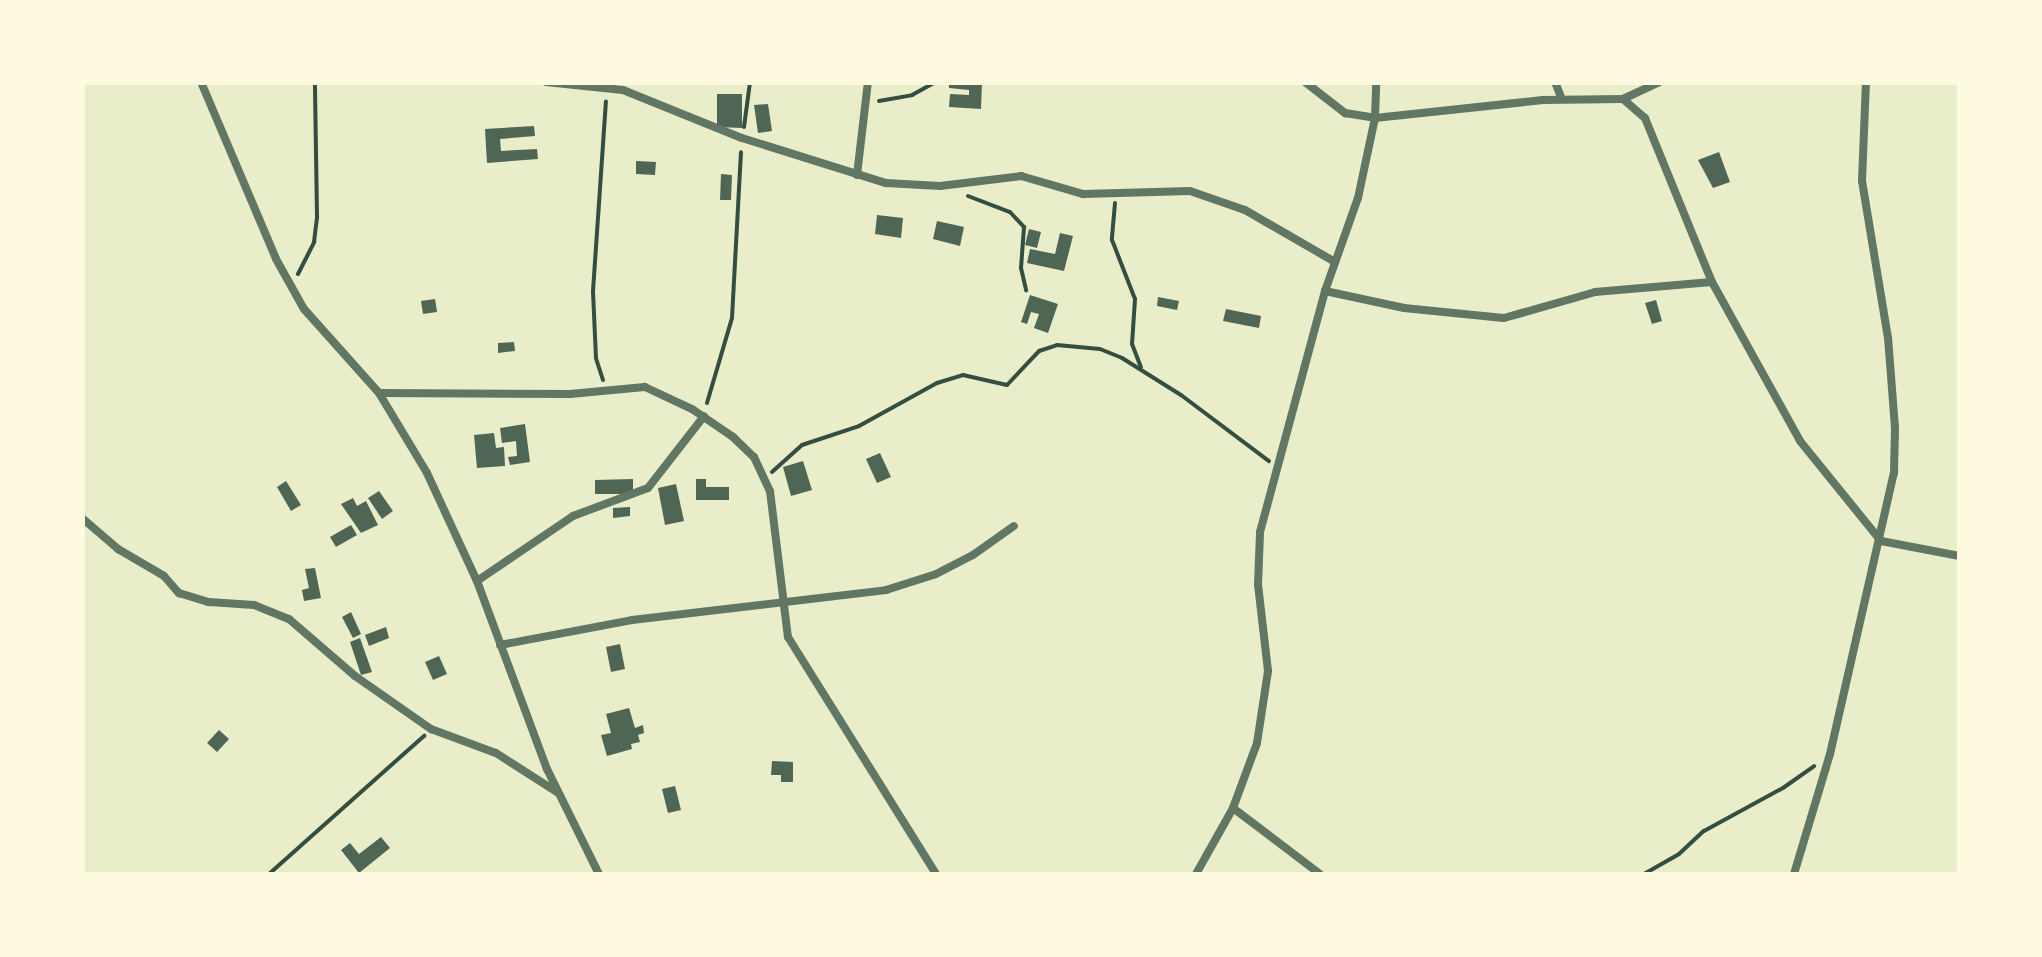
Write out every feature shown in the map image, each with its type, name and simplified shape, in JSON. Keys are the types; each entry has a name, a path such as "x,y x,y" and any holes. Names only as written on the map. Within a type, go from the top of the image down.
{"street":[{"path":"201,82 304,310 380,392 427,474 477,582 558,793 599,874"},
{"path":"546,82 608,87 857,176 940,186 1020,176 1070,192 1170,189 1206,195 1252,213 1335,262"},
{"path":"857,176 868,82"},
{"path":"1305,82 1332,107 1375,118 1562,98 1624,98 1658,82"},
{"path":"1196,874 1233,808 1258,743 1268,671 1258,560 1263,514 1324,291 1358,198 1375,118 1376,82"},
{"path":"1556,82 1562,98"},
{"path":"1794,874 1830,754 1894,473 1888,338 1862,182 1866,82"},
{"path":"1624,98 1645,118 1712,282 1800,442 1880,540 1960,556"},
{"path":"1324,291 1404,308 1504,318 1595,292 1712,282"},
{"path":"380,392 570,394 645,387 704,416 744,446 766,480 788,637 936,874"},
{"path":"477,582 574,516 648,488 704,416"},
{"path":"82,518 118,549 164,576 179,594 209,602 254,605 288,618 355,676 431,729 496,752 558,793"},
{"path":"500,645 782,598 886,590 973,556 1014,526"},
{"path":"1233,808 1320,874"}],"path":[{"path":"291,286 310,253 316,230 315,82"},
{"path":"704,416 732,318 742,138 750,82"},
{"path":"864,102 912,95 935,82"},
{"path":"606,389 596,358 593,292 608,87"},
{"path":"940,186 1018,218 1024,227 1021,268 1026,290"},
{"path":"1116,193 1112,240 1135,298 1132,344 1143,370"},
{"path":"766,480 802,445 859,426 937,382 963,376 1007,385 1039,351 1057,346 1100,349 1143,370 1277,467"},
{"path":"270,874 431,729"},
{"path":"1644,874 1679,854 1704,831 1784,788 1830,754"}],"building":[{"path":"949,82 982,82 981,109 949,107 950,94 969,95 969,90 949,88"},
{"path":"717,94 742,94 742,128 717,127"},
{"path":"768,104 772,131 758,133 754,105"},
{"path":"534,126 535,136 500,139 501,151 537,149 538,159 487,163 485,129"},
{"path":"1719,152 1730,182 1713,188 1698,160"},
{"path":"636,161 656,162 655,175 636,174"},
{"path":"721,174 732,175 731,200 720,200"},
{"path":"877,215 903,218 901,238 875,234"},
{"path":"937,221 964,227 960,246 933,239"},
{"path":"1029,229 1041,232 1037,248 1025,245"},
{"path":"1060,233 1073,236 1064,271 1027,263 1030,249 1055,254"},
{"path":"1030,295 1058,304 1048,333 1034,328 1039,314 1031,312 1027,324 1021,322"},
{"path":"1158,297 1179,301 1177,310 1157,306"},
{"path":"435,299 437,312 423,314 421,301"},
{"path":"1656,300 1662,321 1652,324 1645,303"},
{"path":"1226,309 1261,316 1259,328 1223,321"},
{"path":"514,342 515,351 498,353 498,343"},
{"path":"525,424 530,462 510,465 508,457 517,456 516,441 502,443 500,428"},
{"path":"494,433 496,448 504,447 505,466 477,468 474,435"},
{"path":"880,453 891,477 877,483 866,459"},
{"path":"803,461 812,490 791,496 783,467"},
{"path":"633,479 633,494 595,494 595,480"},
{"path":"696,479 706,479 706,487 729,487 729,500 696,500"},
{"path":"286,481 301,505 291,511 277,487"},
{"path":"676,484 684,521 665,525 658,488"},
{"path":"379,491 393,511 382,519 368,498"},
{"path":"353,498 357,506 366,501 378,525 361,533 341,504"},
{"path":"630,507 630,516 613,518 613,508"},
{"path":"351,525 357,535 336,547 330,537"},
{"path":"315,568 321,598 304,601 302,590 309,588 305,569"},
{"path":"351,612 361,634 353,638 342,617"},
{"path":"386,627 389,638 369,646 365,635"},
{"path":"360,638 372,672 361,675 350,642"},
{"path":"620,644 625,669 611,672 606,647"},
{"path":"439,656 447,674 433,680 425,662"},
{"path":"629,708 635,728 643,725 644,733 638,735 640,742 631,744 632,749 607,756 601,735 611,733 606,714"},
{"path":"219,730 229,739 217,752 207,743"},
{"path":"772,761 793,762 793,782 781,782 781,775 771,775"},
{"path":"675,786 681,810 668,813 662,789"},
{"path":"381,837 390,848 359,873 341,850 350,843 359,854"}]}
